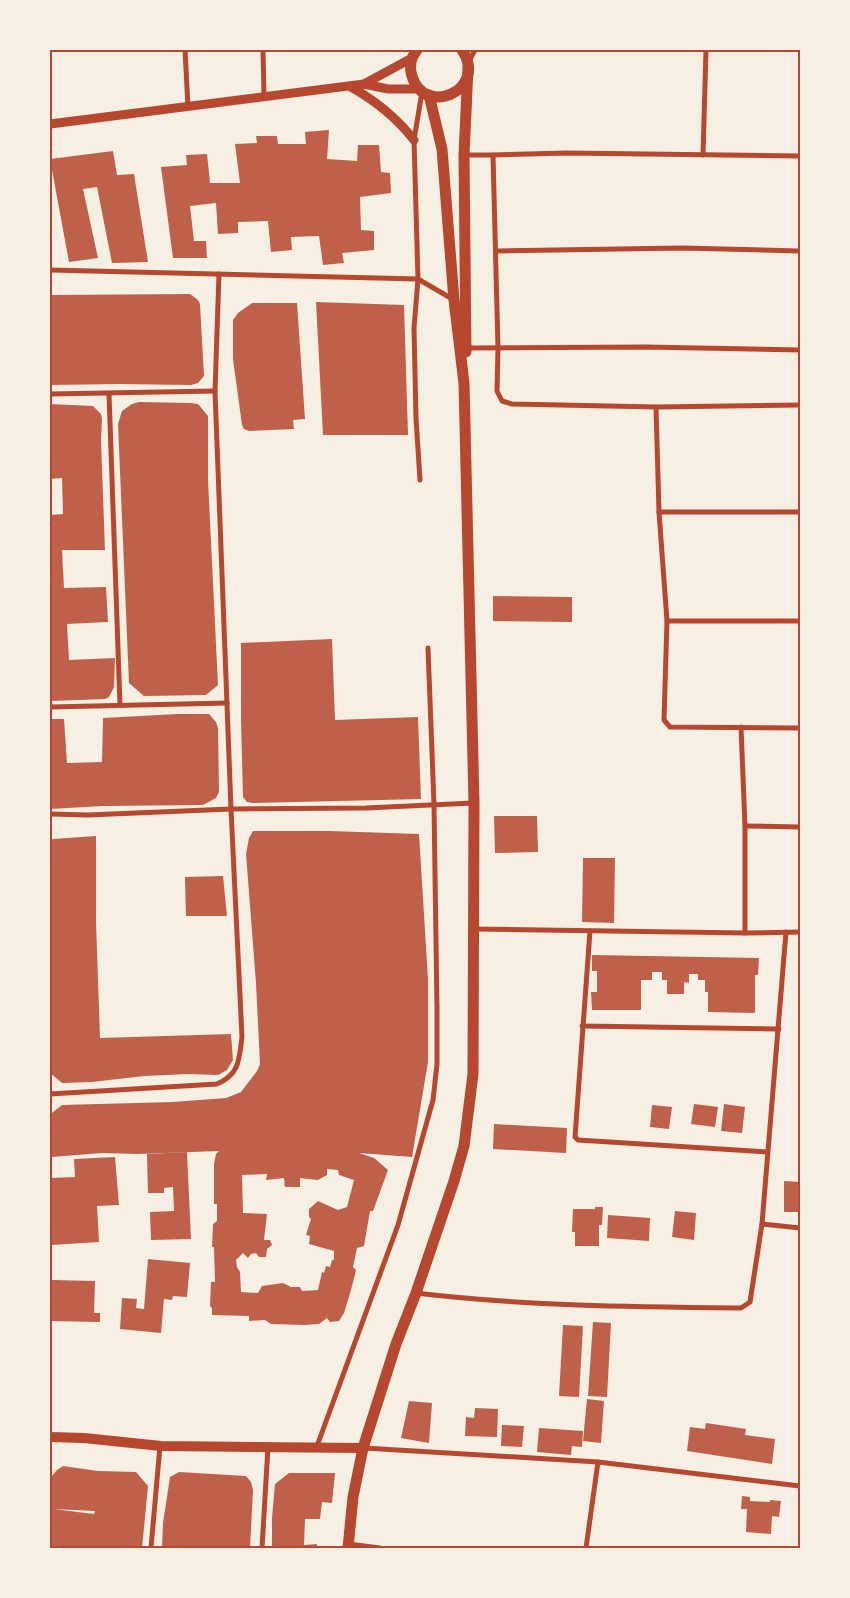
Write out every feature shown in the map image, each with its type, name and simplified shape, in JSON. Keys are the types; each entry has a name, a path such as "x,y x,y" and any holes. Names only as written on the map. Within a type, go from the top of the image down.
{"main road":[{"path":"462,50 468,66 464,155 467,348 464,383"},
{"path":"348,1546 353,1497 363,1448 396,1344 416,1293 454,1182 464,1146 473,1074 474,929 472,874 474,803 464,383 454,300 442,149 423,92 411,74 415,54"},
{"path":"423,92 438,97 456,92 467,78 468,66"},
{"path":"50,1437 84,1438 160,1446 317,1446 363,1448"}],"street":[{"path":"185,50 188,107"},
{"path":"263,50 264,98"},
{"path":"468,66 475,50"},
{"path":"703,155 706,50"},
{"path":"364,84 415,54"},
{"path":"50,124 364,84 388,89 423,92 414,140 418,278 414,328 416,418 420,480"},
{"path":"350,86 386,109 414,140"},
{"path":"464,155 567,153 800,156"},
{"path":"493,155 498,348 497,391 499,397 506,403 656,407 800,405"},
{"path":"496,251 682,248 800,251"},
{"path":"50,270 418,278 454,300"},
{"path":"50,1094 217,1084 231,1076 239,1059 242,1037 215,391 219,274"},
{"path":"467,348 646,347 800,350"},
{"path":"50,394 215,391"},
{"path":"109,394 120,705"},
{"path":"656,407 659,512 667,622 664,720 670,727 800,728"},
{"path":"659,512 800,512"},
{"path":"667,622 800,621"},
{"path":"317,1446 398,1225 433,1100 437,1064 434,804 428,648"},
{"path":"50,707 227,703"},
{"path":"741,727 745,826 746,933"},
{"path":"50,814 88,815 231,809 366,808 474,803"},
{"path":"745,826 800,827"},
{"path":"474,929 800,932"},
{"path":"590,931 582,1026 576,1139 767,1152"},
{"path":"416,1293 476,1300 597,1307 741,1308 750,1302 762,1224 786,932"},
{"path":"582,1026 779,1029"},
{"path":"762,1224 800,1228"},
{"path":"151,1548 160,1446"},
{"path":"262,1548 268,1447"},
{"path":"363,1448 598,1462 800,1486"},
{"path":"586,1548 598,1462"},
{"path":"348,1546 380,1548"}],"building":[{"path":"329,130 327,159 357,161 358,145 379,145 381,172 390,173 391,193 360,197 361,230 374,231 374,250 342,253 344,263 323,265 319,236 291,237 292,250 271,252 268,221 238,222 238,233 218,234 216,203 190,206 194,241 206,241 207,258 173,258 161,167 187,165 186,155 207,154 210,183 240,183 235,144 257,143 256,136 277,136 278,144 306,144 305,132"},
{"path":"113,151 117,175 134,174 148,262 112,263 97,187 83,189 98,258 69,262 50,159"},
{"path":"190,294 200,304 204,376 198,383 191,385 50,385 50,295"},
{"path":"316,302 404,305 408,435 323,435"},
{"path":"252,303 297,303 305,419 293,420 294,429 249,431 244,429 242,425 233,359 233,320 238,313"},
{"path":"139,402 198,404 208,416 208,480 218,685 206,695 144,696 129,683 118,424 122,411 132,404"},
{"path":"50,404 93,406 101,414 102,419 101,441 105,550 62,550 64,588 106,587 108,622 67,624 69,660 115,658 114,687 109,697 105,699 50,701 50,515 63,514 62,478 50,479"},
{"path":"493,596 572,597 572,622 493,621"},
{"path":"332,639 335,720 418,717 421,799 247,802 243,797 241,643"},
{"path":"209,714 216,722 218,728 219,792 216,798 203,805 103,806 50,809 50,719 64,719 67,763 102,762 103,718"},
{"path":"494,816 537,816 538,852 495,853"},
{"path":"253,831 419,834 428,979 428,1062 412,1157 359,1153 374,1158 388,1170 373,1211 370,1211 364,1246 357,1248 353,1267 356,1270 344,1313 339,1321 330,1322 327,1318 319,1324 271,1324 265,1320 249,1321 249,1316 212,1315 212,1308 210,1306 211,1282 215,1282 214,1247 212,1247 213,1224 217,1221 217,1204 214,1204 214,1164 216,1154 219,1151 138,1154 102,1153 52,1157 50,1117 62,1105 173,1102 226,1098 241,1092 257,1071 260,1064 256,983 246,854 249,838","holes":["327,1169 338,1170 339,1175 354,1180 347,1207 338,1210 318,1201 309,1209 309,1217 311,1219 306,1235 310,1236 309,1244 334,1251 334,1260 332,1260 330,1267 326,1266 324,1273 322,1272 318,1290 302,1291 300,1287 291,1287 283,1283 262,1286 258,1293 241,1292 240,1272 236,1260 243,1253 248,1258 251,1254 256,1253 259,1257 266,1257 267,1249 272,1245 270,1240 264,1240 267,1214 243,1213 242,1175 267,1174 266,1180 284,1178 285,1187 300,1187 300,1178 318,1180 327,1175"]},
{"path":"96,836 96,921 100,1038 231,1034 233,1060 227,1070 218,1075 144,1076 92,1082 62,1083 50,1073 50,842 53,839"},
{"path":"583,858 615,858 614,923 582,922"},
{"path":"223,876 227,916 186,916 185,877"},
{"path":"592,955 759,958 758,975 755,975 755,1013 708,1012 708,992 705,992 705,980 698,980 698,974 689,974 689,983 684,982 684,994 667,994 667,980 662,980 662,972 652,972 652,980 641,980 641,1010 592,1010 591,992 597,992 597,971 592,971"},
{"path":"694,1104 718,1107 715,1127 691,1124"},
{"path":"724,1104 745,1107 742,1133 721,1131"},
{"path":"652,1105 672,1107 669,1129 650,1127"},
{"path":"494,1124 567,1128 566,1153 493,1149"},
{"path":"187,1152 191,1239 151,1240 150,1212 174,1211 173,1187 164,1188 164,1193 148,1193 147,1154"},
{"path":"115,1157 119,1205 97,1206 99,1242 51,1245 50,1178 75,1177 74,1159"},
{"path":"784,1181 800,1182 800,1212 784,1212"},
{"path":"595,1207 603,1207 602,1225 599,1225 599,1246 575,1246 575,1232 572,1232 573,1209 595,1209"},
{"path":"675,1211 696,1213 694,1240 672,1237"},
{"path":"608,1215 650,1218 649,1241 607,1238"},
{"path":"148,1259 190,1263 187,1297 173,1296 172,1300 164,1299 161,1333 120,1329 122,1298 137,1299 136,1308 144,1309"},
{"path":"52,1280 95,1281 94,1313 100,1313 100,1322 51,1321"},
{"path":"593,1322 611,1323 607,1397 588,1396"},
{"path":"563,1325 583,1326 579,1397 559,1396"},
{"path":"587,1399 604,1401 601,1443 583,1441"},
{"path":"409,1401 432,1403 429,1443 401,1438"},
{"path":"475,1408 498,1409 497,1437 465,1436 466,1417 474,1418"},
{"path":"706,1423 746,1429 745,1435 775,1439 772,1464 687,1451 690,1427 705,1429"},
{"path":"502,1425 524,1426 522,1447 501,1446"},
{"path":"539,1428 583,1431 582,1447 572,1446 571,1455 537,1452"},
{"path":"63,1466 98,1471 136,1472 148,1486 142,1548 51,1548 50,1478","holes":["53,1509 95,1511 94,1514"]},
{"path":"179,1472 246,1476 251,1482 253,1490 250,1548 162,1548 163,1523 170,1477"},
{"path":"289,1473 335,1473 332,1503 322,1502 320,1519 305,1519 304,1545 317,1544 317,1548 272,1548 275,1484"},
{"path":"742,1496 750,1497 750,1501 781,1501 779,1517 772,1516 771,1534 746,1532 747,1509 741,1509"}]}
